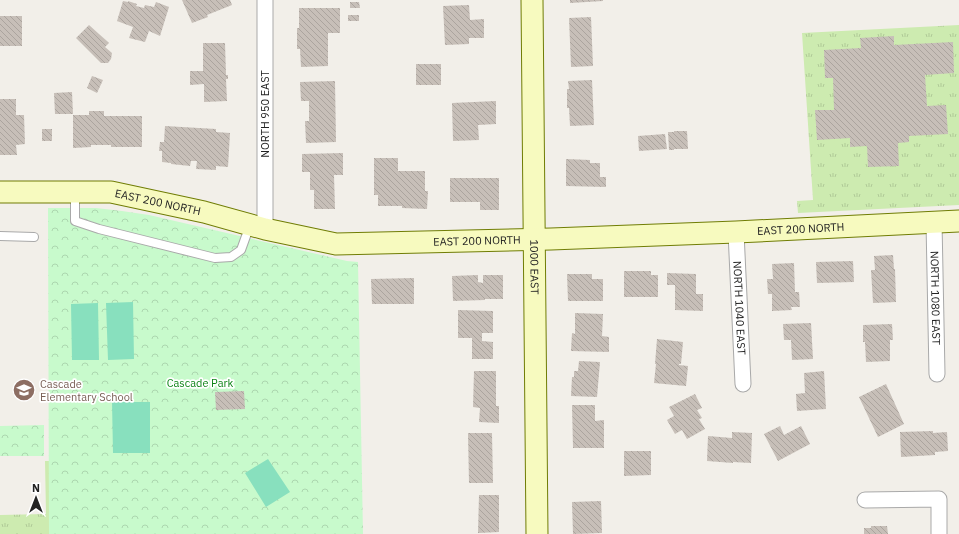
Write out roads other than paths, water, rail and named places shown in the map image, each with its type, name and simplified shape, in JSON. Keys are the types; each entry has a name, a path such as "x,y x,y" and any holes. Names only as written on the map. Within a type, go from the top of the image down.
{"street":[{"name":"NORTH 950 EAST","path":"257,227 265,0"},
{"name":"1000 EAST","path":"532,0 537,534"},
{"name":"EAST 200 NORTH","path":"0,192 111,192 204,212 257,227 336,244 736,232 959,221"},
{"name":"NORTH 1080 EAST","path":"934,222 937,374"},
{"name":"NORTH 1040 EAST","path":"736,232 743,384"},
{"path":"865,500 939,499 939,534"}],"lane":[{"path":"75,192 75,221 99,229 215,258 231,257 241,250 257,227"},
{"path":"0,236 34,237"}],"place":[{"name":"Cascade Elementary School","path":"24,390"}],"park label":[{"name":"Cascade Park","path":"200,383"}]}
